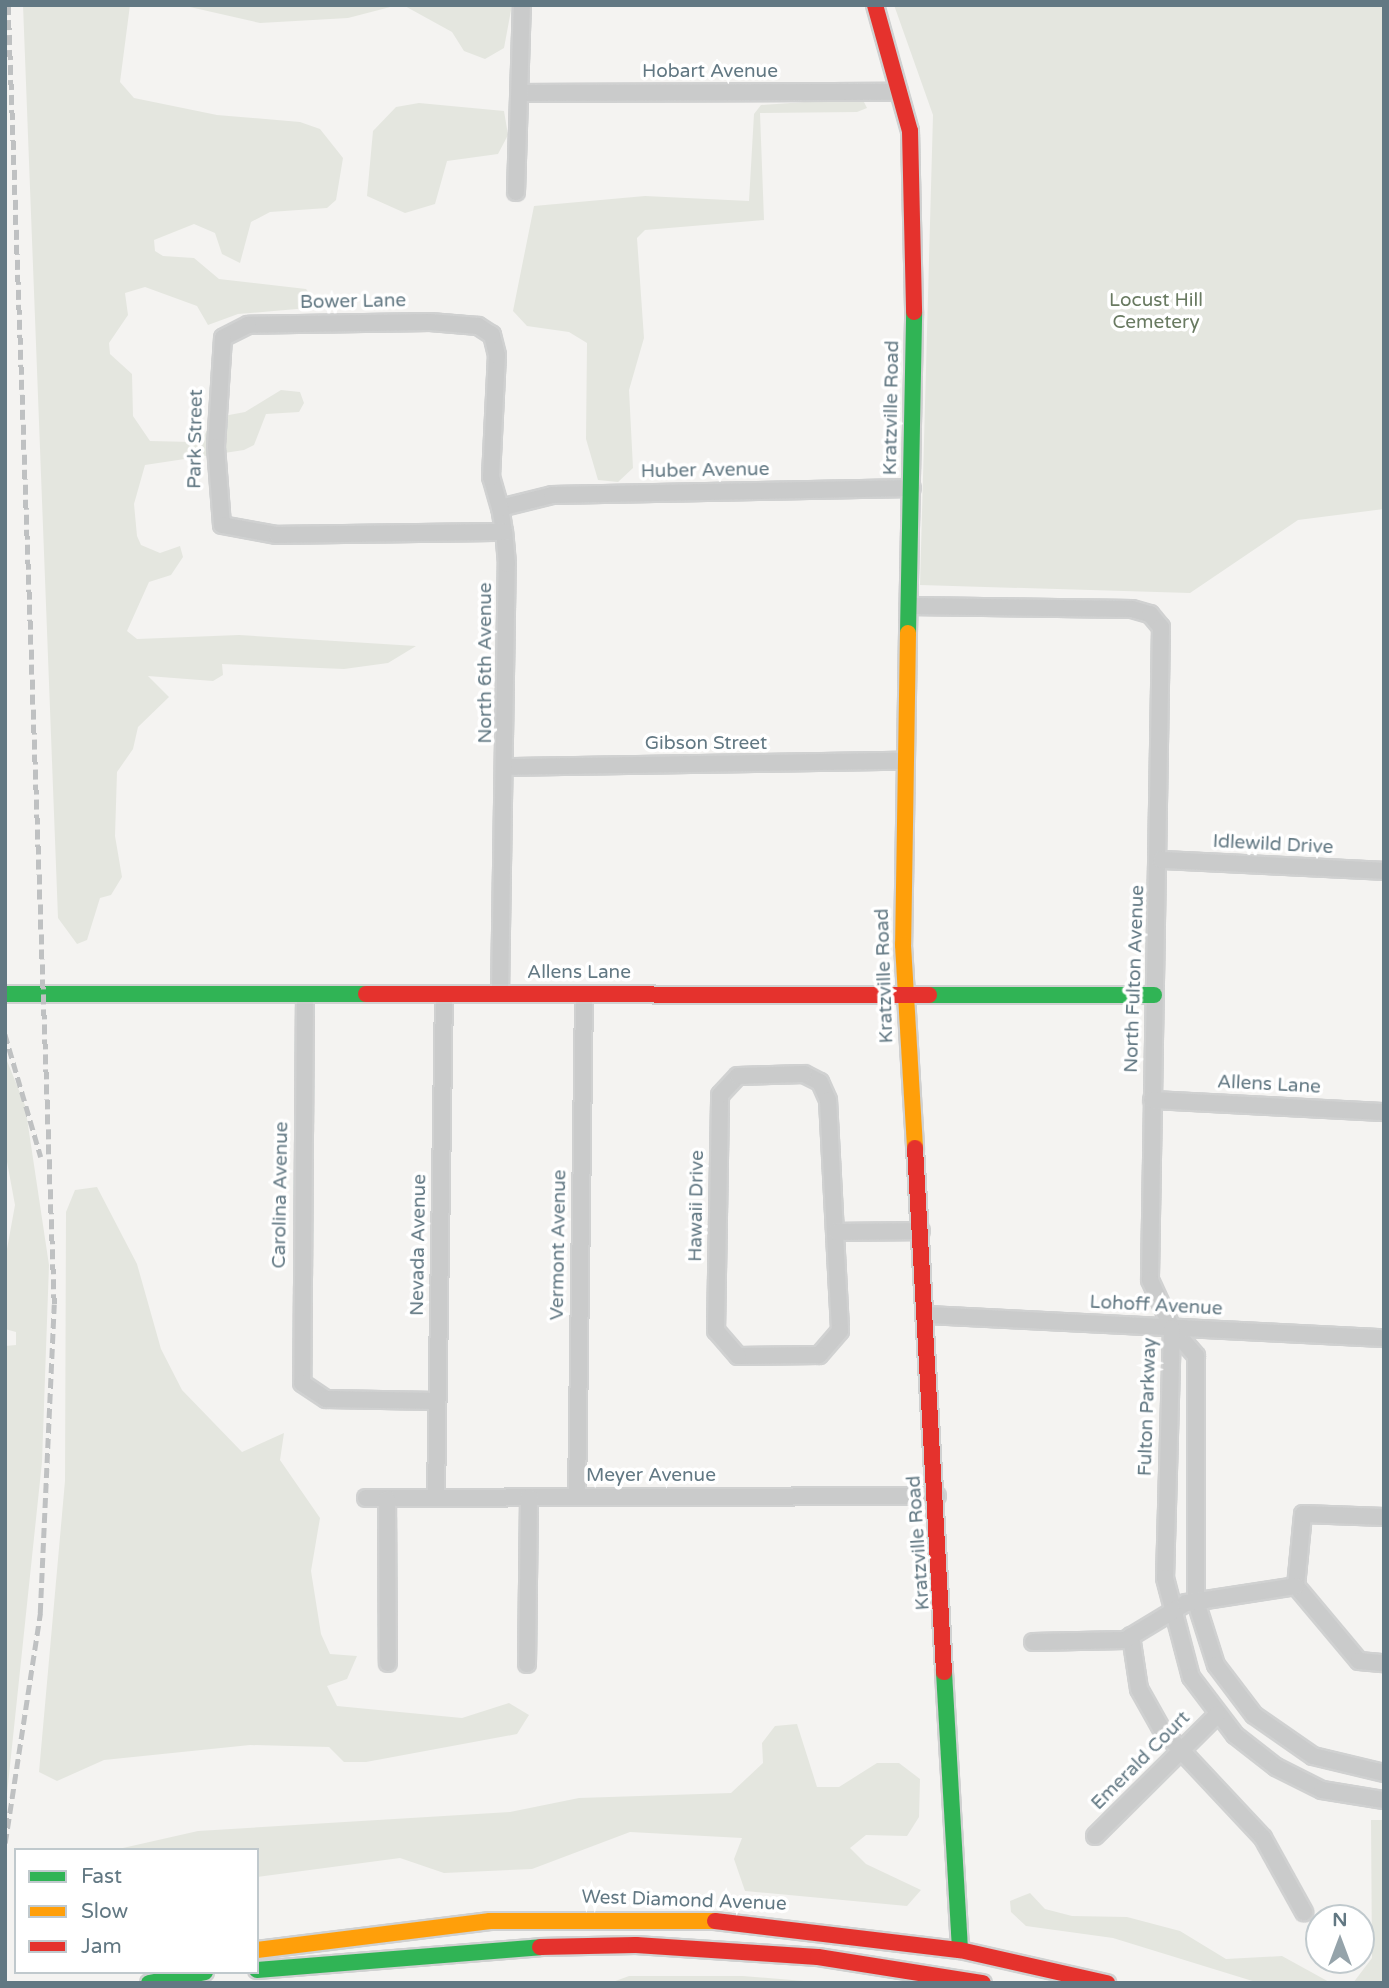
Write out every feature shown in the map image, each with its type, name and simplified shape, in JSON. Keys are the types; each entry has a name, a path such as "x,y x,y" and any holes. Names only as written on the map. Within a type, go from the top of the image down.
{"main road":[{"name":"Kratzville Road","path":"875,5 899,92 916,191 906,761 906,993 963,1980"},
{"name":"Allens Lane","path":"5,994 1154,995"},
{"name":"West Diamond Avenue","path":"259,1950 411,1927 650,1918 796,1926 960,1950 1107,1983"},
{"path":"259,1970 511,1947 636,1945 818,1957 983,1983"},
{"path":"149,1983 195,1974"}],"street":[{"path":"516,192 522,93 522,5"},
{"name":"Hobart Avenue","path":"522,93 899,92"},
{"name":"Bower Lane","path":"220,345 230,330 248,325 455,323 492,335"},
{"name":"North 6th Avenue","path":"492,335 498,355 491,477 504,532 507,767 500,994"},
{"name":"Park Street","path":"220,345 217,515 228,530 504,532"},
{"name":"Huber Avenue","path":"500,508 552,495 912,488"},
{"name":"North Fulton Avenue","path":"909,606 1132,609 1150,614 1161,628 1161,860 1154,995 1150,1280 1172,1328"},
{"name":"Gibson Street","path":"507,767 906,761"},
{"name":"Idlewild Drive","path":"1161,860 1384,871"},
{"name":"Carolina Avenue","path":"305,994 300,1376 312,1394 437,1401"},
{"name":"Nevada Avenue","path":"436,1497 444,994"},
{"name":"Vermont Avenue","path":"577,1497 584,994"},
{"name":"Hawaii Drive","path":"804,1074 824,1087 837,1232 840,1331 830,1350 747,1357 721,1344 719,1100 733,1079 804,1074"},
{"name":"Allens Lane","path":"1152,1100 1384,1112"},
{"path":"837,1232 921,1231"},
{"name":"Lohoff Avenue","path":"926,1315 1384,1338"},
{"name":"Fulton Parkway","path":"1172,1328 1196,1356 1196,1602 1216,1665 1254,1715 1313,1756 1384,1773"},
{"name":"Fulton Parkway","path":"1172,1328 1165,1578 1170,1613 1191,1677 1217,1715 1257,1754 1301,1781 1384,1800"},
{"name":"Meyer Avenue","path":"366,1498 937,1496"},
{"path":"527,1664 529,1497"},
{"path":"387,1499 388,1663"},
{"path":"1384,1517 1303,1514 1296,1586 1359,1661 1384,1663"},
{"path":"1033,1642 1131,1636 1170,1613 1196,1602 1296,1586"},
{"path":"1131,1636 1139,1689 1180,1751 1263,1838 1304,1912"},
{"name":"Emerald Court","path":"1095,1836 1217,1715"}],"green space":[{"path":"23,5 130,5 120,82 134,98 217,115 300,122 320,129 343,158 336,200 327,208 270,212 251,222 240,263 222,254 215,233 194,224 154,240 155,251 163,256 194,258 219,279 306,289 313,298 308,308 238,314 208,325 197,306 145,287 125,293 128,315 109,343 110,354 132,374 133,416 150,441 193,442 203,438 213,418 245,412 281,390 300,392 304,403 299,412 266,414 254,445 244,450 145,465 134,504 137,536 141,545 160,553 180,546 183,557 171,575 149,582 127,631 137,639 239,635 416,646 388,663 344,669 222,664 223,675 213,681 148,676 169,697 138,727 133,749 117,772 115,836 122,877 111,895 100,898 87,940 77,944 58,918"},
{"path":"181,5 398,5 348,18 260,23"},
{"path":"403,5 512,5 504,48 485,59 464,51 452,32"},
{"name":"Locust Hill Cemetery","path":"894,5 1384,5 1384,509 1298,520 1190,593 920,585 933,115"},
{"path":"862,98 867,108 857,112 760,113 764,220 645,230 637,238 644,338 629,390 633,468 618,482 598,480 586,439 587,343 569,332 527,326 513,311 534,206 645,196 749,201 754,114 761,105"},
{"path":"419,103 504,111 508,135 498,154 447,161 435,204 405,213 367,196 373,131 396,107"},
{"path":"5,1056 25,1105 49,1265 42,1462 5,1813 5,1346 16,1345 16,1332 5,1329 5,1260 15,1205 5,1151"},
{"path":"97,1187 137,1264 161,1349 182,1390 242,1452 284,1433 280,1460 320,1518 311,1571 321,1634 330,1654 357,1656 347,1679 327,1686 337,1706 462,1718 509,1703 529,1715 517,1734 366,1762 344,1762 329,1747 250,1745 104,1760 57,1781 39,1772 65,1481 66,1212 75,1190"},
{"path":"797,1724 817,1787 839,1787 877,1763 899,1763 920,1779 919,1817 907,1836 866,1835 850,1848 866,1864 921,1890 907,1906 745,1891 734,1859 742,1838 630,1832 532,1869 444,1873 400,1858 259,1877 259,1848 123,1848 198,1831 510,1812 579,1798 731,1793 763,1763 762,1743 775,1726"},
{"path":"1371,1820 1384,1820 1384,1983 1353,1983 1360,1974 1375,1974 1375,1904 1372,1904"},
{"path":"1030,1893 1045,1909 1072,1916 1127,1917 1180,1931 1226,1959 1282,1956 1305,1969 1305,1974 1315,1974 1331,1983 1259,1983 1113,1938 1026,1926 1011,1912 1010,1901"},
{"path":"629,1976 743,1976 828,1983 610,1983"}],"railway":[{"path":"5,1843 40,1613 54,1304 8,5"},
{"path":"5,1034 41,1157"}],"traffic: fast":[{"path":"908,633 914,312"},
{"path":"5,994 366,994"},
{"path":"929,995 1154,995"},
{"path":"944,1672 960,1950"},
{"path":"259,1970 540,1947"},
{"path":"149,1983 195,1974"}],"traffic: slow":[{"path":"908,633 903,945 915,1148"},
{"path":"259,1950 490,1921 715,1921"}],"traffic: jam":[{"path":"875,5 910,131 914,312"},
{"path":"366,994 929,995"},
{"path":"915,1148 944,1672"},
{"path":"715,1921 960,1950 1107,1983"},
{"path":"540,1947 636,1945 818,1957 983,1983"}]}
